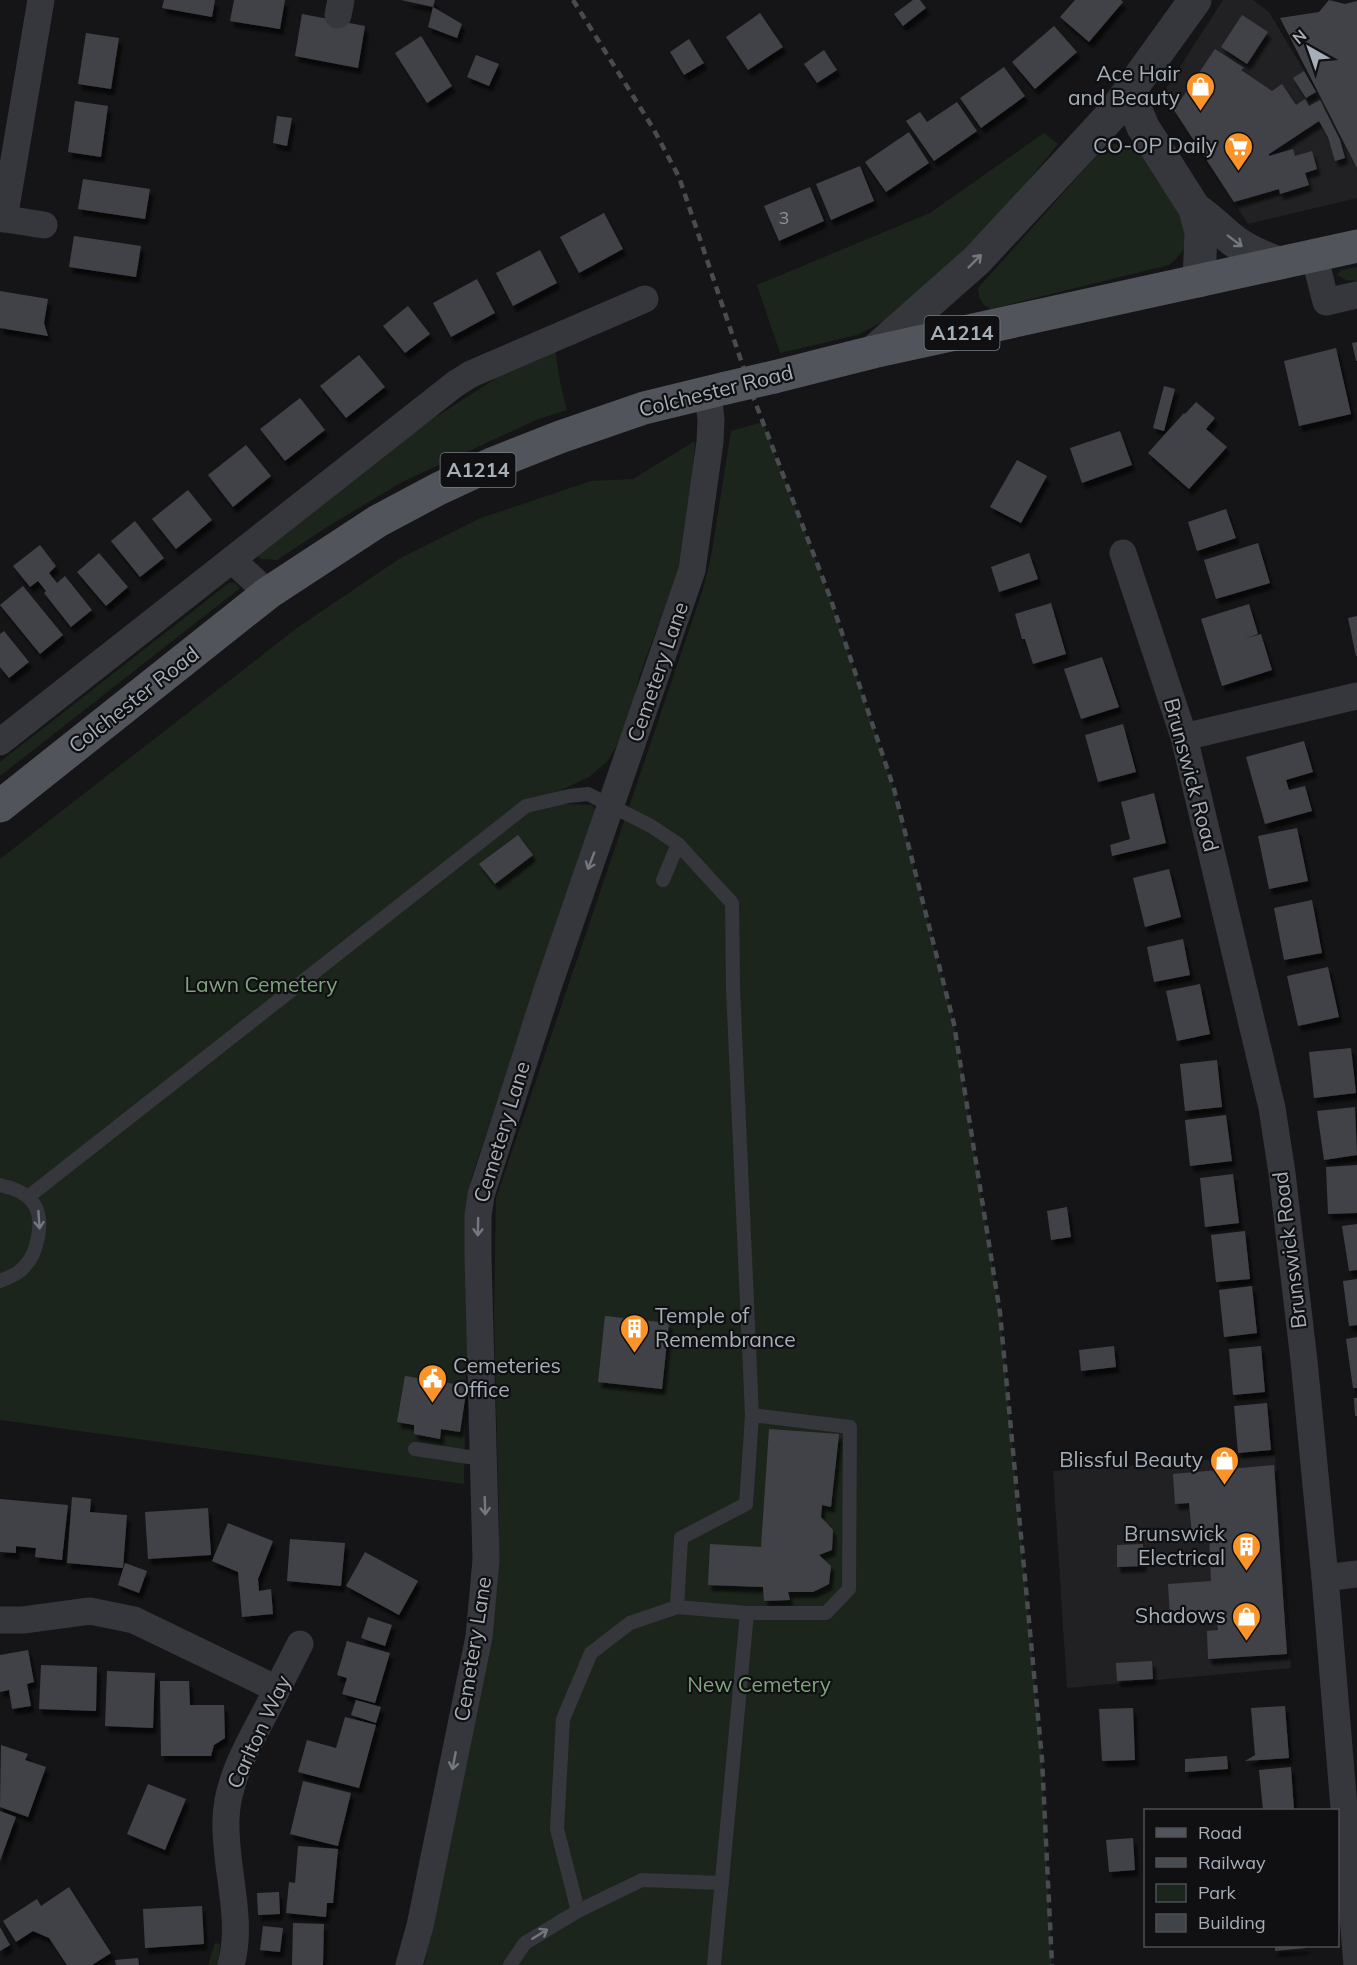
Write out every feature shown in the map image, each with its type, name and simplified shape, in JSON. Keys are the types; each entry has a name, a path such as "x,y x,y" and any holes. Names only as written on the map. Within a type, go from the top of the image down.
{"main road":[{"name":"Colchester Road","path":"0,806 268,593 378,521 494,462 644,408 873,352 1357,246"}],"street":[{"path":"40,0 2,218 44,225"},
{"path":"873,352 976,261 1115,111 1195,0"},
{"path":"1132,88 1135,108 1143,127 1195,209 1201,233 1199,281"},
{"path":"1195,209 1206,215 1244,248 1280,263"},
{"path":"1314,255 1326,302 1357,295"},
{"path":"0,742 455,384 471,374 645,299"},
{"name":"Cemetery Lane","path":"409,1965 420,1926 479,1637 486,1560 478,1256 478,1216 481,1195 585,876 612,806 692,570 711,420 717,390"},
{"name":"Brunswick Road","path":"1123,552 1184,737 1272,1108 1304,1361 1325,1578 1357,1965"},
{"path":"232,560 268,593"},
{"path":"1184,737 1357,696"},
{"path":"1325,1578 1357,1574"},
{"path":"0,1620 23,1620 90,1611 117,1615 155,1628 277,1689"},
{"name":"Carlton Way","path":"231,1965 235,1933 226,1835 228,1799 246,1750 300,1644"}],"lane":[{"path":"28,1197 526,806 588,794 651,826 678,844 732,903 734,1011 752,1415 746,1504 681,1538 677,1607"},
{"path":"663,880 678,844"},
{"path":"0,1185 17,1189 28,1197 37,1207 41,1222 34,1255 20,1272 0,1281"},
{"path":"578,1911 557,1829 563,1719 591,1653 630,1623 677,1607 747,1613 826,1613 849,1589 850,1427 752,1415"},
{"path":"415,1449 483,1459"},
{"path":"714,1965 747,1613"},
{"path":"510,1965 525,1943 578,1911 642,1880 722,1883"}],"shaded area":[{"path":"1223,0 1253,0 1269,12 1325,106 1357,166 1357,198 1248,224 1166,98 1165,90"},
{"path":"1275,1455 1291,1668 1067,1688 1053,1471"}],"green space":[{"path":"1044,133 1058,144 1011,202 934,283 892,317 857,335 780,353 757,285 930,213"},
{"path":"1115,144 1135,150 1142,155 1170,195 1188,234 1185,247 1179,255 1169,265 991,309 985,305 980,298 978,288 1101,151 1106,146"},
{"path":"1357,267 1357,281 1346,280 1337,275 1341,270"},
{"path":"555,350 567,410 536,420 402,482 277,560 261,559 255,553 408,435 501,375"},
{"name":"New Cemetery","path":"763,422 830,597 894,789 954,1024 1000,1313 1042,1759 1052,1965 424,1965 498,1573 499,1520 494,1316 496,1198 703,589 711,557 731,431"},
{"name":"Lawn Cemetery","path":"695,441 691,496 678,572 639,677 628,726 607,762 589,777 561,790 566,804 592,805 596,811 472,1176 469,1201 470,1367 466,1374 464,1484 0,1420 0,859 297,628 399,559 481,518 591,481 633,479"},
{"path":"229,583 235,583 240,588 0,776 0,762"},
{"path":"215,1943 220,1944 218,1965 208,1965"}],"building":[{"path":"164,0 215,0 212,17 162,8"},
{"path":"234,0 285,0 280,29 230,21"},
{"path":"401,0 435,0 433,7"},
{"path":"913,0 920,0 926,8 903,26 894,14"},
{"path":"1075,0 1121,0 1123,2 1089,42 1060,17"},
{"path":"1329,0 1345,4 1357,1 1357,168 1280,18 1319,12"},
{"path":"433,7 462,24 457,38 428,27"},
{"path":"760,13 783,47 748,70 726,37"},
{"path":"302,14 365,26 358,68 295,56"},
{"path":"1242,15 1268,32 1247,64 1221,47"},
{"path":"1054,26 1077,52 1035,89 1012,62"},
{"path":"86,33 119,38 111,89 78,84"},
{"path":"421,36 452,86 427,103 395,53"},
{"path":"689,39 704,63 684,75 670,52"},
{"path":"1215,49 1244,68 1241,70 1272,91 1282,84 1296,105 1305,99 1309,106 1320,100 1340,140 1345,158 1335,161 1328,137 1319,121 1269,154 1269,156 1293,149 1295,156 1312,151 1317,169 1305,173 1309,185 1280,194 1279,189 1234,202 1174,110"},
{"path":"824,50 837,70 817,83 804,64"},
{"path":"476,55 499,64 489,86 467,77"},
{"path":"1004,67 1025,96 981,128 960,98"},
{"path":"1304,71 1316,92 1306,98 1293,78"},
{"path":"75,101 108,106 101,157 68,152"},
{"path":"957,102 977,131 934,161 906,121 920,112 927,122"},
{"path":"277,116 292,118 287,146 273,143"},
{"path":"909,132 929,163 886,192 865,162"},
{"path":"860,166 874,201 831,220 816,184"},
{"path":"83,179 150,189 145,219 78,209"},
{"path":"810,187 824,221 779,241 764,206"},
{"path":"604,213 623,249 579,273 560,237"},
{"path":"74,236 141,246 136,277 69,267"},
{"path":"540,250 557,283 513,306 496,273"},
{"path":"477,279 495,313 451,337 433,303"},
{"path":"0,291 48,299 44,323 48,336 0,328"},
{"path":"408,306 430,334 405,353 383,326"},
{"path":"1357,342 1357,361 1356,361 1352,343"},
{"path":"1336,348 1351,414 1299,426 1284,361"},
{"path":"359,355 385,387 346,418 320,386"},
{"path":"1164,386 1175,389 1164,431 1153,428"},
{"path":"300,398 325,430 285,461 260,429"},
{"path":"1196,402 1215,418 1206,429 1227,447 1189,489 1148,453"},
{"path":"1120,431 1132,465 1082,483 1070,448"},
{"path":"246,445 271,476 233,507 208,475"},
{"path":"1017,460 1047,476 1021,523 990,507"},
{"path":"188,490 212,520 176,549 152,519"},
{"path":"1226,509 1236,538 1197,551 1188,522"},
{"path":"135,521 164,558 140,577 111,541"},
{"path":"1258,543 1270,583 1216,599 1204,560"},
{"path":"40,545 56,566 49,573 57,583 65,576 92,610 71,627 44,593 46,591 38,581 30,587 13,566"},
{"path":"99,553 128,587 106,606 77,572"},
{"path":"1029,553 1038,579 999,592 991,567"},
{"path":"23,586 63,635 40,654 0,605"},
{"path":"1051,603 1066,654 1033,664 1025,639 1022,639 1015,614"},
{"path":"1249,604 1258,634 1244,639 1261,634 1272,670 1222,686 1201,619"},
{"path":"1357,616 1357,656 1356,656 1348,618"},
{"path":"4,631 29,662 9,678 0,667 0,634"},
{"path":"1102,657 1119,707 1081,719 1064,669"},
{"path":"1123,724 1136,772 1098,782 1085,735"},
{"path":"1304,741 1313,772 1286,780 1289,790 1305,786 1312,811 1265,824 1246,757"},
{"path":"1154,793 1166,843 1112,856 1110,845 1130,839 1121,802"},
{"path":"1297,828 1308,881 1269,889 1258,836"},
{"path":"518,835 533,855 495,884 479,864"},
{"path":"1169,869 1181,917 1145,927 1133,878"},
{"path":"1312,900 1322,953 1284,960 1274,908"},
{"path":"1183,939 1190,975 1154,982 1147,947"},
{"path":"1328,967 1339,1017 1298,1026 1287,976"},
{"path":"1200,984 1210,1034 1177,1041 1166,991"},
{"path":"1351,1048 1356,1093 1314,1098 1309,1052"},
{"path":"1217,1060 1222,1107 1185,1111 1180,1064"},
{"path":"1355,1107 1357,1155 1324,1160 1317,1111"},
{"path":"1226,1115 1232,1161 1190,1166 1185,1120"},
{"path":"1357,1165 1357,1213 1328,1214 1326,1167"},
{"path":"1233,1174 1239,1223 1205,1227 1200,1178"},
{"path":"1067,1207 1071,1237 1051,1240 1047,1211"},
{"path":"1357,1224 1357,1270 1349,1271 1342,1226"},
{"path":"1245,1231 1250,1279 1216,1282 1211,1235"},
{"path":"1357,1279 1357,1325 1349,1326 1343,1281"},
{"path":"1252,1286 1257,1333 1224,1337 1219,1290"},
{"name":"Temple of Remembrance","path":"605,1316 669,1323 662,1389 598,1382"},
{"path":"1357,1337 1357,1388 1353,1388 1346,1339"},
{"path":"1114,1346 1116,1367 1081,1371 1079,1350"},
{"path":"1261,1346 1265,1392 1233,1395 1229,1349"},
{"name":"Cemeteries Office","path":"405,1376 467,1386 460,1432 441,1429 440,1439 414,1434 414,1425 397,1422"},
{"path":"1354,1398 1357,1398 1357,1416 1355,1416"},
{"path":"1267,1403 1271,1450 1238,1453 1234,1406"},
{"path":"769,1429 839,1434 831,1507 822,1505 821,1517 833,1530 832,1550 819,1555 831,1566 829,1584 813,1592 788,1592 790,1600 764,1601 763,1587 708,1585 710,1544 761,1547"},
{"path":"1274,1465 1287,1654 1208,1659 1207,1631 1218,1630 1216,1614 1170,1617 1168,1584 1211,1581 1209,1533 1192,1535 1189,1503 1175,1504 1173,1474"},
{"path":"72,1497 91,1499 90,1512 127,1515 123,1568 67,1563"},
{"path":"0,1499 68,1505 62,1560 35,1557 36,1548 16,1546 16,1553 0,1552"},
{"path":"208,1508 211,1555 148,1559 145,1512"},
{"path":"228,1523 273,1541 258,1579 259,1591 271,1589 273,1614 242,1617 238,1572 212,1561"},
{"path":"290,1539 345,1543 341,1586 287,1581"},
{"path":"1143,1544 1143,1566 1117,1567 1117,1545"},
{"path":"365,1552 418,1581 399,1615 346,1586"},
{"path":"125,1563 147,1571 139,1593 118,1585"},
{"path":"368,1617 392,1625 385,1646 361,1638"},
{"path":"347,1641 390,1653 375,1703 342,1694 347,1678 337,1675"},
{"path":"28,1650 34,1682 27,1684 31,1706 12,1709 9,1690 0,1692 0,1655"},
{"path":"1152,1661 1153,1679 1117,1681 1116,1663"},
{"path":"41,1665 97,1667 96,1711 39,1709"},
{"path":"107,1671 155,1673 153,1728 105,1726"},
{"path":"160,1681 189,1681 190,1705 224,1705 225,1738 214,1745 211,1756 161,1756"},
{"path":"356,1700 381,1707 376,1723 351,1715"},
{"path":"1285,1706 1289,1758 1245,1761 1255,1755 1251,1708"},
{"path":"1133,1708 1135,1760 1102,1761 1099,1709"},
{"path":"345,1717 376,1725 359,1788 298,1772 307,1740 336,1748"},
{"path":"1,1745 28,1754 25,1760 46,1767 28,1817 0,1807"},
{"path":"1227,1756 1228,1769 1185,1772 1185,1759"},
{"path":"1291,1767 1294,1809 1263,1809 1259,1770"},
{"path":"303,1781 351,1793 338,1846 290,1834"},
{"path":"148,1784 186,1799 165,1850 127,1834"},
{"path":"0,1811 16,1817 0,1861"},
{"path":"1133,1838 1135,1870 1109,1872 1106,1840"},
{"path":"298,1846 338,1849 333,1903 327,1903 326,1917 286,1913 289,1882 295,1883"},
{"path":"69,1887 111,1953 92,1965 67,1965 49,1938 33,1931 16,1942 3,1921 37,1899 41,1906"},
{"path":"279,1892 280,1914 258,1915 257,1893"},
{"path":"202,1906 204,1944 145,1948 143,1909"},
{"path":"293,1923 324,1924 323,1965 292,1965"},
{"path":"263,1926 283,1928 280,1952 260,1950"},
{"path":"0,1927 10,1945 0,1951"},
{"path":"1275,1947 1306,1947 1306,1948 1275,1951"},
{"path":"138,1958 139,1965 116,1965 115,1960"}],"railway":[{"path":"573,0 653,128 679,177 754,399 830,597 894,789 954,1024 1000,1313 1042,1759 1052,1965"}],"place":[{"name":"Ace Hair and Beauty","path":"1201,112"},
{"name":"CO-OP Daily","path":"1238,172"},
{"name":"Temple of Remembrance","path":"634,1354"},
{"name":"Cemeteries Office","path":"432,1404"},
{"name":"Blissful Beauty","path":"1224,1486"},
{"name":"Brunswick Electrical","path":"1246,1572"},
{"name":"Shadows","path":"1247,1642"}]}
